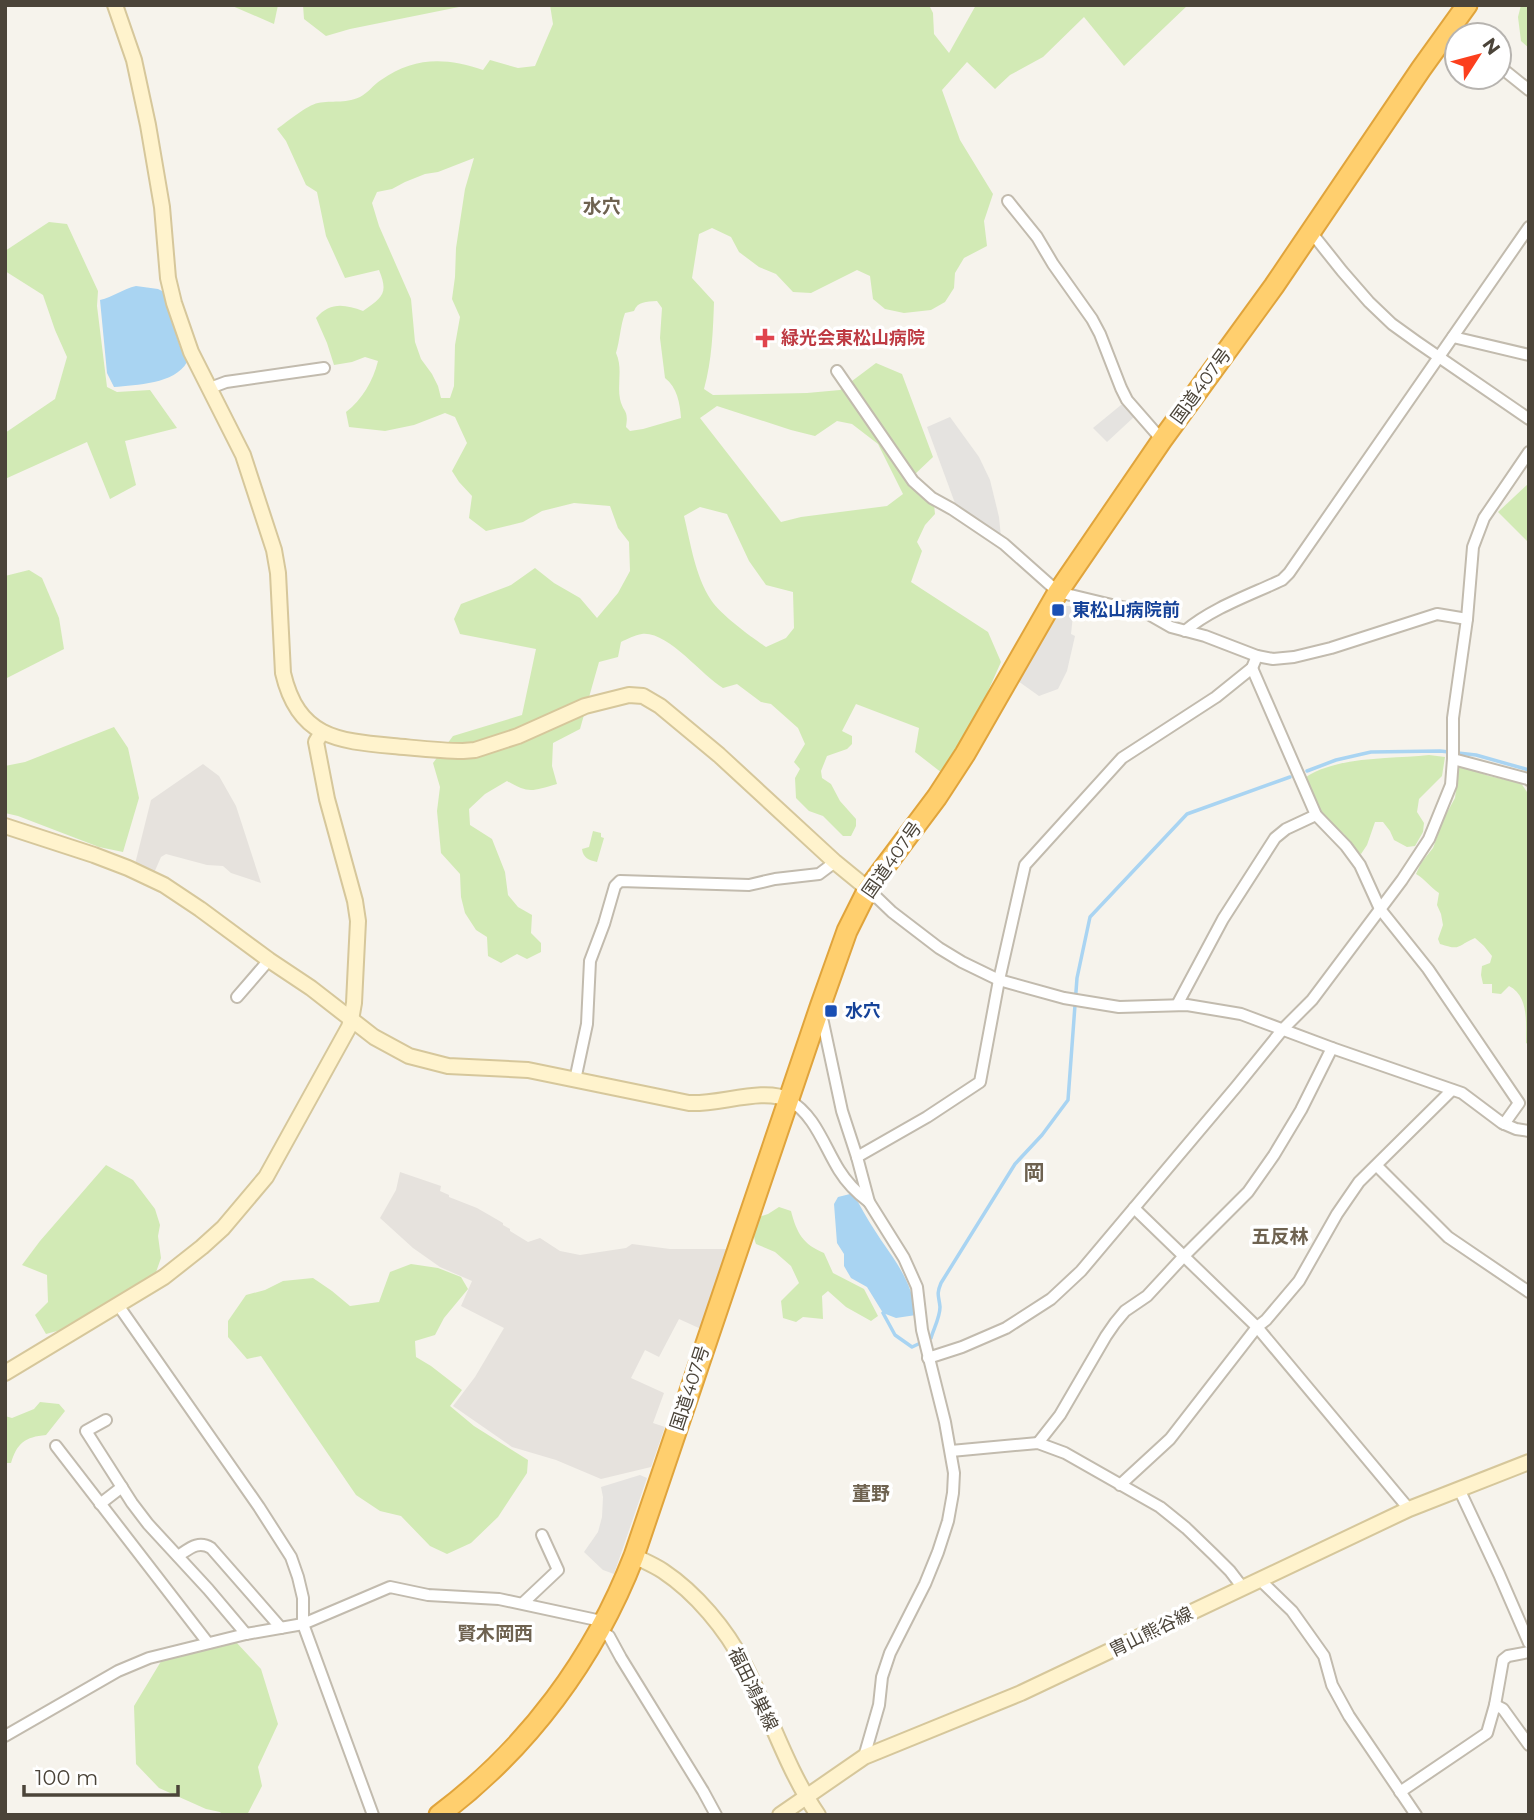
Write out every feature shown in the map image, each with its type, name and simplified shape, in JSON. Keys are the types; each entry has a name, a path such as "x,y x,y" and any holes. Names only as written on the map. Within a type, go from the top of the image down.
{"highway":[{"name":"国道407号","path":"1460,21 1467,5"},
{"name":"国道407号","path":"439,1815 480,1782 525,1736 560,1692 603,1626 634,1556 847,931 868,889 937,797 965,754 1058,592 1162,440 1311,232 1421,69 1443,45"}],"street":[{"path":"115,5 134,60 148,125 162,207 168,278 174,303 191,352 243,455 274,550 278,573 283,673 287,688 302,715 322,732 362,743 475,750 518,736 595,703 629,695 643,696 660,706 719,755 900,919 962,962 999,979 1064,998 1119,1007 1197,1006 1241,1014 1462,1093 1504,1124 1529,1131"},
{"path":"1513,77 1529,90"},
{"path":"1008,201 1037,237 1092,319 1127,400 1162,440"},
{"path":"1185,631 1225,607 1282,580 1289,573 1529,228"},
{"path":"1311,232 1369,302 1392,324 1529,419"},
{"path":"1453,337 1529,355"},
{"path":"210,388 226,382 324,368"},
{"path":"837,371 913,481 932,498 1004,544 1058,592 1143,611 1171,627 1273,659 1331,649 1437,614 1467,619"},
{"path":"928,1359 1006,1328 1037,1309 1080,1271 1283,1029 1311,1000 1429,839 1451,785 1453,719 1467,619 1473,547 1484,518 1529,452"},
{"path":"857,1157 927,1117 980,1082 999,979 1025,866 1122,758 1216,697 1252,668 1257,656"},
{"path":"1252,668 1316,815 1360,865 1380,909 1428,969 1519,1103 1504,1124"},
{"path":"5,1373 164,1277 202,1247 244,1205 266,1177 351,1020 358,921 327,799 316,742 322,732"},
{"path":"1453,759 1529,780"},
{"path":"1177,1005 1223,919 1275,838 1286,829 1316,815"},
{"path":"5,825 128,868 164,886 311,988 389,1047 426,1061 448,1066 528,1070 689,1103 706,1104 769,1095 780,1096 798,1105 810,1119 843,1176 857,1193 869,1202"},
{"path":"575,1080 587,1024 590,961 617,883 749,886 775,879 819,874 835,862"},
{"path":"237,997 269,960"},
{"path":"820,1007 842,1111 869,1202 910,1269 917,1287 922,1330 945,1422 954,1473 948,1521 925,1584 890,1653 864,1757"},
{"path":"1038,1443 1060,1415 1105,1336 1125,1311 1147,1296 1248,1192 1301,1110 1332,1048"},
{"path":"1120,1485 1170,1438 1257,1327 1299,1281 1336,1214 1359,1182 1452,1090"},
{"path":"1377,1166 1458,1246 1528,1289"},
{"path":"1134,1208 1257,1327 1409,1510"},
{"path":"118,1305 286,1549 298,1577 303,1598 303,1624 373,1815"},
{"path":"106,1420 86,1432 148,1524 246,1634"},
{"path":"951,1451 1038,1443 1065,1453 1160,1507 1186,1528 1230,1571 1243,1588"},
{"path":"56,1446 208,1643"},
{"name":"胄山熊谷線","path":"780,1815 864,1757 1021,1693 1409,1510 1529,1462"},
{"path":"100,1504 122,1487"},
{"path":"1459,1489 1529,1643"},
{"path":"523,1603 558,1570 542,1535"},
{"path":"178,1556 199,1543 211,1548 281,1628"},
{"name":"福田鴻巣線","path":"634,1556 675,1580 726,1635 745,1667 806,1797 818,1815"},
{"path":"1260,1580 1292,1611 1324,1656 1332,1685 1349,1716 1416,1815"},
{"path":"5,1736 118,1671 149,1658 246,1634 303,1624 390,1587 428,1595 499,1599 523,1603 603,1626 716,1815"},
{"path":"1400,1792 1487,1733 1503,1660 1508,1656 1529,1652"},
{"path":"1495,1705 1503,1709 1529,1745"}],"shaded area":[{"path":"1121,405 1125,405 1135,416 1107,442 1093,428"},
{"path":"950,417 979,457 990,480 1001,537 956,506 927,427"},
{"path":"1063,606 1074,606 1071,634 1075,636 1067,671 1058,689 1039,696 1018,681"},
{"path":"203,764 219,776 236,806 261,883 231,873 223,866 207,865 166,854 161,857 154,873 135,864 151,800"},
{"path":"400,1172 441,1186 440,1191 449,1197 477,1208 528,1242 540,1238 560,1251 580,1255 626,1248 632,1244 670,1249 728,1249 701,1329 679,1319 659,1357 645,1350 631,1378 664,1393 653,1423 665,1427 651,1467 601,1479 556,1460 512,1447 453,1406 475,1377 504,1328 461,1306 472,1281 440,1267 413,1248 380,1218 396,1190"},
{"path":"640,1475 647,1478 614,1574 603,1570 584,1552 598,1532 602,1517 601,1487"}],"green space":[{"path":"230,5 278,5 274,24"},
{"path":"303,5 469,5 326,36 304,19"},
{"path":"550,5 929,5 933,13 934,34 949,53 976,5 1188,5 1124,66 1084,17 1043,57 1010,75 995,89 967,62 942,90 960,140 993,194 984,221 987,246 964,258 955,273 954,288 945,302 931,310 904,313 885,309 873,299 870,276 857,270 811,293 793,292 776,274 759,267 739,252 731,237 712,228 699,234 692,278 714,302 713,335 704,389 713,395 840,390 876,363 902,374 933,457 913,476 934,504 935,514 925,525 917,542 922,551 911,582 988,632 1001,662 972,727 942,773 915,752 919,728 856,704 842,731 852,736 852,744 847,749 827,756 821,771 822,778 831,784 840,801 856,819 851,836 843,836 823,816 809,811 796,798 795,778 800,769 794,762 805,744 798,728 771,704 761,702 737,684 723,688 663,639 642,634 621,642 618,657 599,662 580,729 553,743 552,766 557,784 531,790 507,781 485,794 469,809 470,825 492,839 505,872 508,895 518,907 532,915 531,933 541,943 541,952 527,959 517,954 501,963 488,956 487,937 476,930 465,913 460,874 441,853 437,811 440,787 433,763 453,736 522,715 536,649 460,634 454,619 461,604 511,585 535,568 580,598 597,618 618,593 630,571 629,542 618,528 610,506 574,503 542,511 523,522 486,531 469,518 472,496 452,471 467,443 455,417 445,413 414,425 385,431 349,427 346,412 366,390 378,361 365,357 334,365 316,318 327,309 338,306 363,311 382,294 382,278 379,270 345,278 326,236 317,192 306,185 286,141 277,129 313,104 360,97 393,72 418,63 443,61 483,70 490,60 518,68 535,66 553,24","holes":["474,158 465,189 456,248 452,299 460,317 455,345 454,386 450,398 441,398 432,374 421,359 415,342 411,299 379,226 372,203 377,192 392,189 425,174 438,172","657,301 662,308 660,338 665,378 677,396 681,418 630,431 626,427 626,414 620,399 616,353 625,313 634,311 646,302","717,406 815,436 837,421 852,424 878,444 903,494 887,506 781,522 700,418","700,507 727,514 749,561 766,585 793,592 794,628 786,638 766,647 716,606 697,570 684,516"]},
{"path":"1521,5 1529,5 1529,48 1521,41 1518,17"},
{"path":"49,222 67,224 98,291 97,306 107,387 117,392 150,390 177,428 125,441 136,485 110,499 87,442 5,479 5,433 55,399 67,357 43,295 5,271 5,251"},
{"path":"1529,483 1529,543 1498,512"},
{"path":"29,570 42,578 59,618 64,649 5,679 5,576"},
{"path":"114,727 128,748 139,798 123,852 99,847 5,813 5,766 25,762"},
{"path":"1429,755 1445,757 1442,776 1419,799 1417,812 1424,823 1423,832 1415,846 1407,847 1394,840 1383,822 1375,822 1361,854 1319,811 1306,777 1319,770 1349,762"},
{"path":"1459,765 1489,776 1521,783 1529,795 1529,1045 1526,1043 1525,1011 1520,996 1509,986 1501,994 1492,993 1492,984 1483,984 1482,966 1490,963 1492,956 1475,938 1459,947 1440,944 1438,939 1443,925 1437,905 1439,893 1416,874 1433,848 1455,798"},
{"path":"593,831 601,833 604,838 597,862 587,858 582,849 589,847"},
{"path":"106,1165 133,1180 155,1209 160,1225 158,1236 161,1258 155,1275 68,1328 46,1334 35,1315 48,1302 47,1275 22,1265"},
{"path":"779,1207 791,1211 802,1237 824,1253 833,1273 864,1289 878,1316 871,1321 846,1307 828,1291 822,1296 823,1319 803,1317 796,1322 783,1318 781,1301 799,1283 791,1266 775,1252 756,1244 754,1237 759,1217"},
{"path":"411,1264 438,1268 461,1277 468,1289 444,1318 435,1335 415,1341 416,1357 462,1390 450,1406 474,1426 528,1460 527,1473 498,1517 471,1543 447,1554 430,1546 401,1516 380,1511 356,1495 261,1356 247,1359 228,1337 228,1321 246,1295 283,1281 313,1278 350,1306 379,1302 390,1272"},
{"path":"40,1402 59,1404 65,1411 46,1435 23,1442 16,1450 11,1463 5,1463 5,1416 12,1418 34,1409"},
{"path":"236,1642 261,1669 278,1724 258,1767 262,1786 247,1815 223,1815 159,1788 136,1764 134,1706 163,1658"}],"water":[{"path":"136,286 166,293 174,329 187,362 174,375 164,379 114,387 107,373 100,300"},
{"path":"850,1194 858,1202 904,1275 916,1315 896,1318 883,1313 867,1287 851,1278 844,1266 844,1254 837,1243 834,1204 838,1197"}],"waterway":[{"path":"1307,771 1336,760 1371,752 1440,751 1476,755 1529,770"},
{"path":"883,1313 895,1335 912,1347 931,1338 940,1311 938,1293 941,1283 1015,1164 1042,1135 1068,1100 1077,978 1090,917 1187,814 1290,777"}],"place":[{"name":"緑光会東松山病院","path":"765,338"},
{"name":"東松山病院前","path":"1058,610"},
{"name":"水穴","path":"831,1011"}],"district":[{"name":"水穴","path":"602,206"},
{"name":"岡","path":"1034,1173"},
{"name":"五反林","path":"1280,1236"},
{"name":"董野","path":"871,1493"},
{"name":"賢木岡西","path":"495,1633"}]}
